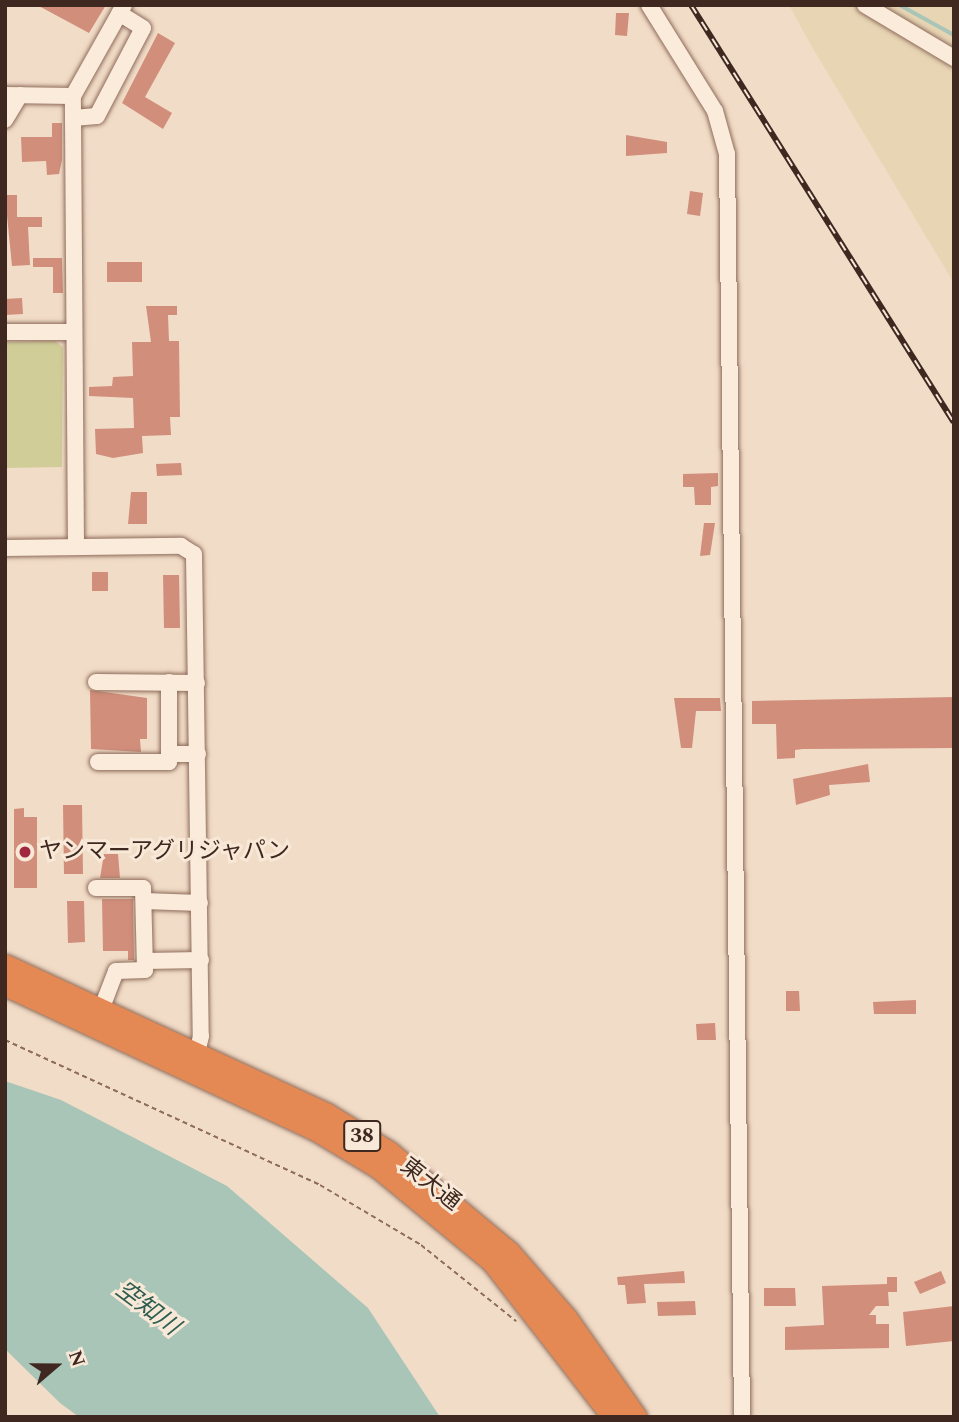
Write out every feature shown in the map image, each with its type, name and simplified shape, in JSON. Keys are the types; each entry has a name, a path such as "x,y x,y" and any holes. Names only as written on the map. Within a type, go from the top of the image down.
{"highway":[{"name":"東大通","path":"5,965 101,1010 195,1061 316,1129 424,1200 493,1261 614,1417"},
{"name":"東大通","path":"5,984 327,1115 436,1187 508,1252 566,1319 635,1417"}],"street":[{"path":"649,5 715,111 727,153 742,1417"},
{"path":"865,5 954,58"},
{"path":"73,118 97,116 143,28 121,9 73,96 73,118 74,332 76,547"},
{"path":"5,120 12,95 73,96"},
{"path":"5,332 74,332"},
{"path":"5,548 180,546 194,554 201,960 195,1061"},
{"path":"96,682 197,683"},
{"path":"98,762 169,762 169,682"},
{"path":"169,754 198,754"},
{"path":"96,888 144,888 145,970 116,971 101,1010"},
{"path":"144,901 200,903"},
{"path":"145,961 201,960"}],"path":[{"path":"5,1040 320,1185 421,1245 522,1325"}],"shaded area":[{"path":"789,5 954,5 954,283 812,47"},
{"path":"55,341 63,347 62,467 5,468 5,342"}],"water":[{"name":"空知川","path":"5,1081 61,1100 227,1186 368,1308 440,1417 79,1417 60,1403 5,1349"}],"building":[{"path":"37,5 106,5 89,33"},
{"path":"616,13 629,13 627,36 615,35"},
{"path":"158,33 175,43 145,97 172,113 163,129 122,103"},
{"path":"52,123 62,123 62,160 59,174 47,175 46,161 22,162 21,137 52,137"},
{"path":"626,135 667,142 667,153 626,156"},
{"path":"690,191 703,193 700,216 687,214"},
{"path":"5,195 17,195 17,217 42,217 42,227 28,227 30,265 12,266"},
{"path":"33,258 62,258 63,293 53,293 53,267 33,267"},
{"path":"107,262 142,262 142,282 107,282"},
{"path":"22,298 23,314 5,315 5,299"},
{"path":"146,306 177,306 177,315 168,315 169,341 179,341 180,417 170,417 171,435 142,436 143,453 113,458 96,454 95,429 134,428 133,398 89,396 89,387 112,386 113,377 133,376 132,342 151,342"},
{"path":"181,463 182,475 157,476 156,464"},
{"path":"718,473 718,486 711,487 711,505 695,505 694,487 683,487 683,474"},
{"path":"131,492 147,492 147,524 128,524"},
{"path":"704,523 715,523 710,555 700,556"},
{"path":"92,572 108,572 108,591 92,591"},
{"path":"163,575 179,575 180,628 164,628"},
{"path":"90,690 147,698 147,739 140,739 141,752 91,749"},
{"path":"954,697 954,748 803,749 795,750 795,758 777,759 776,724 752,724 752,701"},
{"path":"674,698 720,698 721,711 696,711 692,748 681,748"},
{"path":"868,764 870,782 829,785 830,795 796,805 793,779"},
{"path":"63,805 82,805 83,874 64,874"},
{"name":"ヤンマーアグリジャパン","path":"24,808 24,817 37,817 37,888 14,888 14,809"},
{"path":"104,854 118,854 120,878 100,878"},
{"path":"102,899 133,899 134,960 128,960 128,951 103,951"},
{"path":"67,901 84,901 85,942 68,943"},
{"path":"786,991 799,991 800,1011 786,1011"},
{"path":"916,1000 916,1014 874,1014 873,1002"},
{"path":"715,1023 716,1040 697,1040 696,1024"},
{"path":"684,1271 685,1283 644,1284 646,1303 627,1304 625,1285 618,1285 617,1277"},
{"path":"941,1271 946,1283 920,1294 914,1282"},
{"path":"887,1277 897,1277 897,1292 888,1292 889,1306 876,1306 869,1315 876,1315 876,1324 889,1324 889,1348 785,1350 785,1327 824,1325 822,1286 887,1284"},
{"path":"764,1288 795,1288 796,1306 764,1306"},
{"path":"695,1301 696,1315 658,1316 657,1302"},
{"path":"954,1306 954,1341 906,1346 903,1312"}],"waterway":[{"path":"900,5 954,35"}],"railway":[{"path":"691,5 954,422"}],"place":[{"name":"ヤンマーアグリジャパン","path":"25,852"}]}
